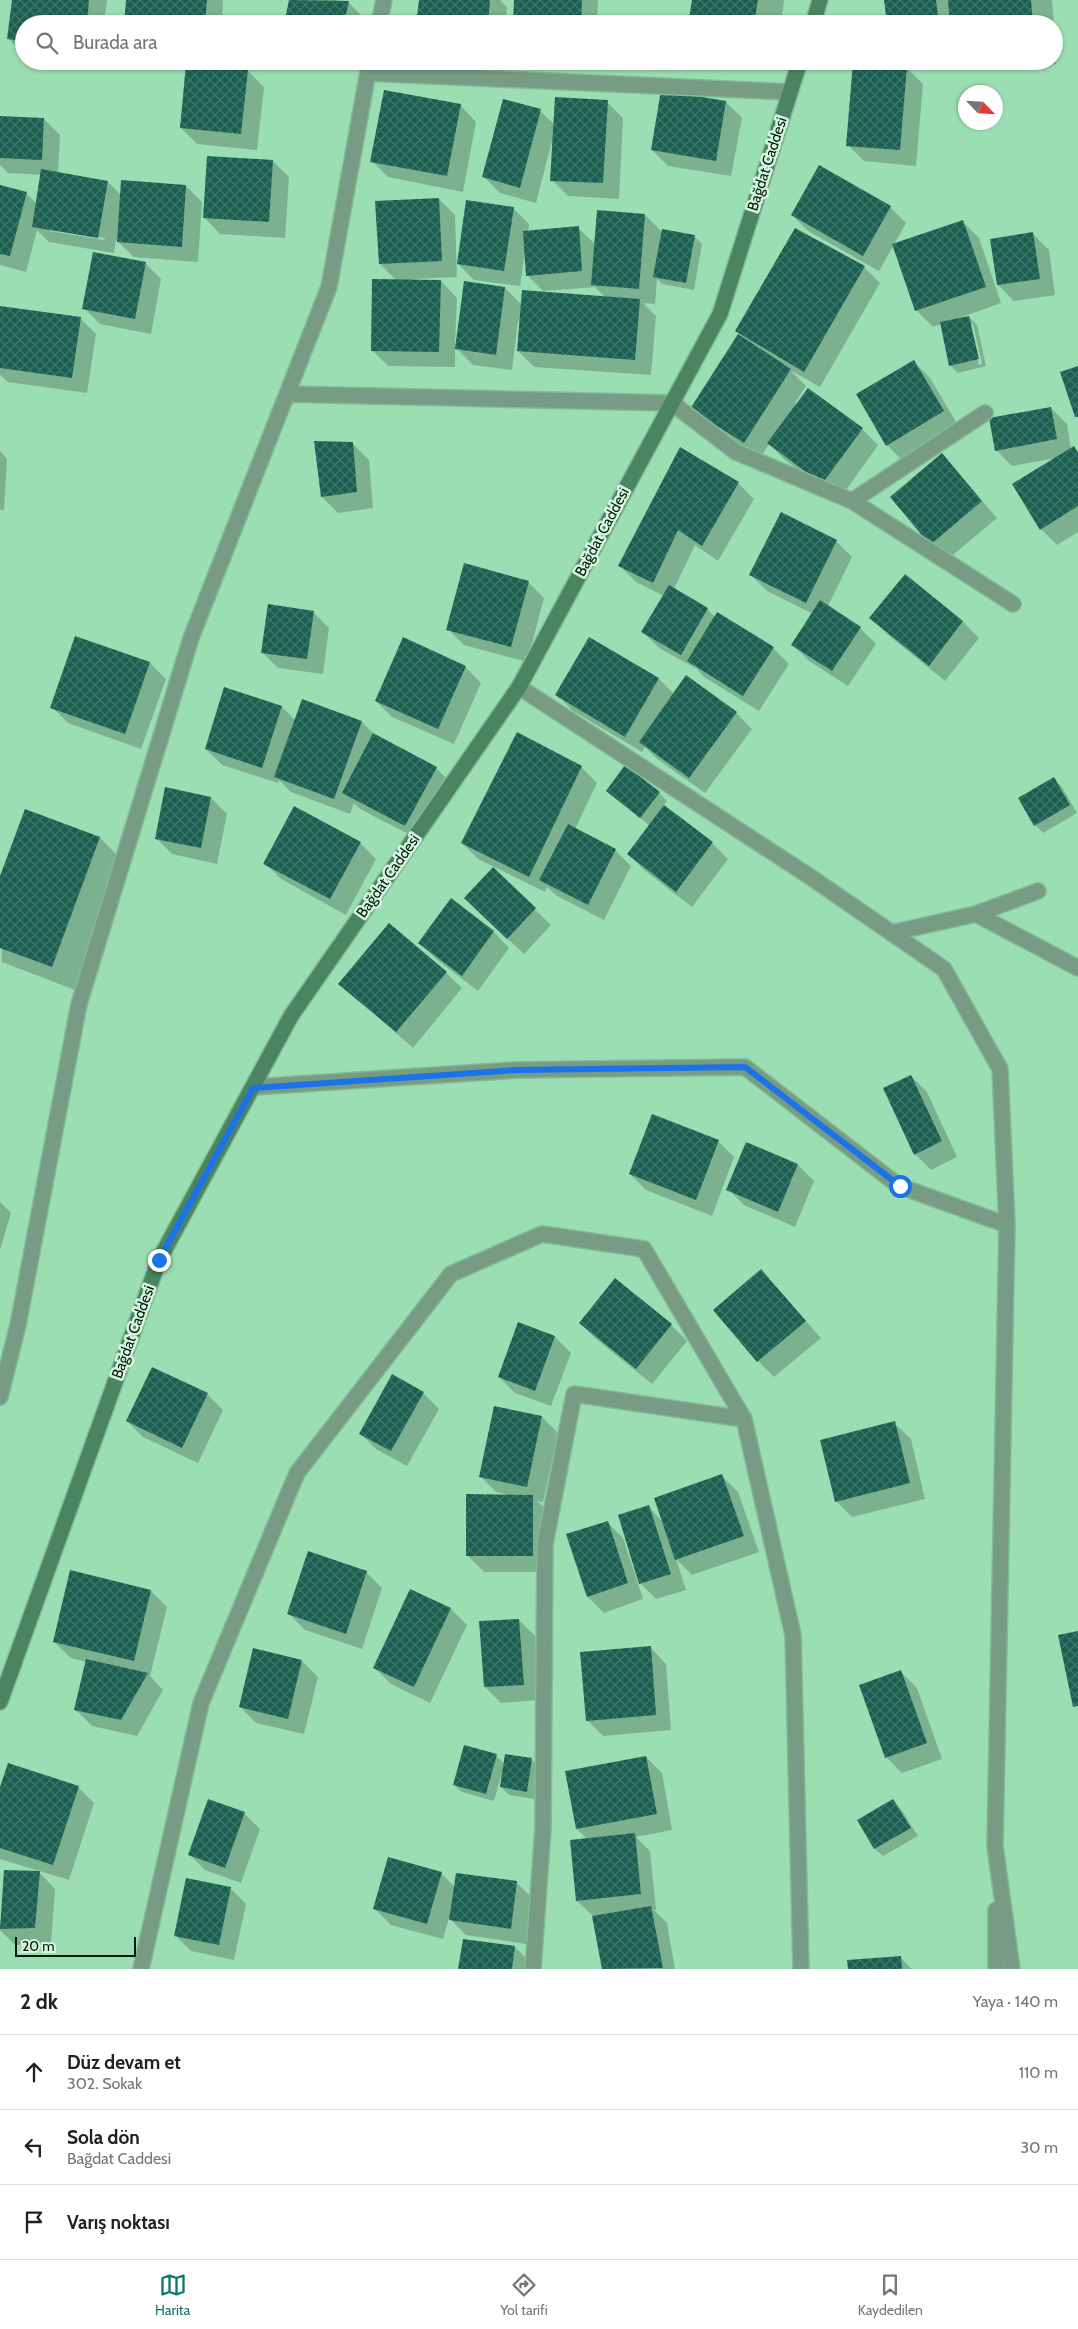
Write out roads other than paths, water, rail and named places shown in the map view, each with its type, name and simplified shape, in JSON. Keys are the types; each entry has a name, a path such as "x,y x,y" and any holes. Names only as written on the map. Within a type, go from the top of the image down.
{"main road":[{"path":"815,15 820,0"},
{"name":"Bağdat Caddesi","path":"0,1702 159,1260 291,1016 518,687 720,314 797,70"}],"street":[{"path":"381,15 384,0"},
{"path":"0,1397 18,1325 79,1004 192,638 329,287 368,70"},
{"path":"420,70 790,92"},
{"path":"288,394 672,403 736,452 852,501 1014,604"},
{"path":"852,501 985,413"},
{"path":"518,687 809,876 944,969 1000,1070 1007,1225 995,1846 996,1969"},
{"path":"892,933 976,914 1038,891"},
{"path":"976,914 1078,968"},
{"path":"253,1088 516,1070 745,1067 900,1186 1007,1225"},
{"path":"141,1969 201,1703 297,1473 451,1274 542,1234 644,1249 744,1419 793,1635 801,1969"},
{"path":"533,1969 543,1828 545,1544 574,1394 744,1419"},
{"path":"995,1846 1012,1969"}]}
